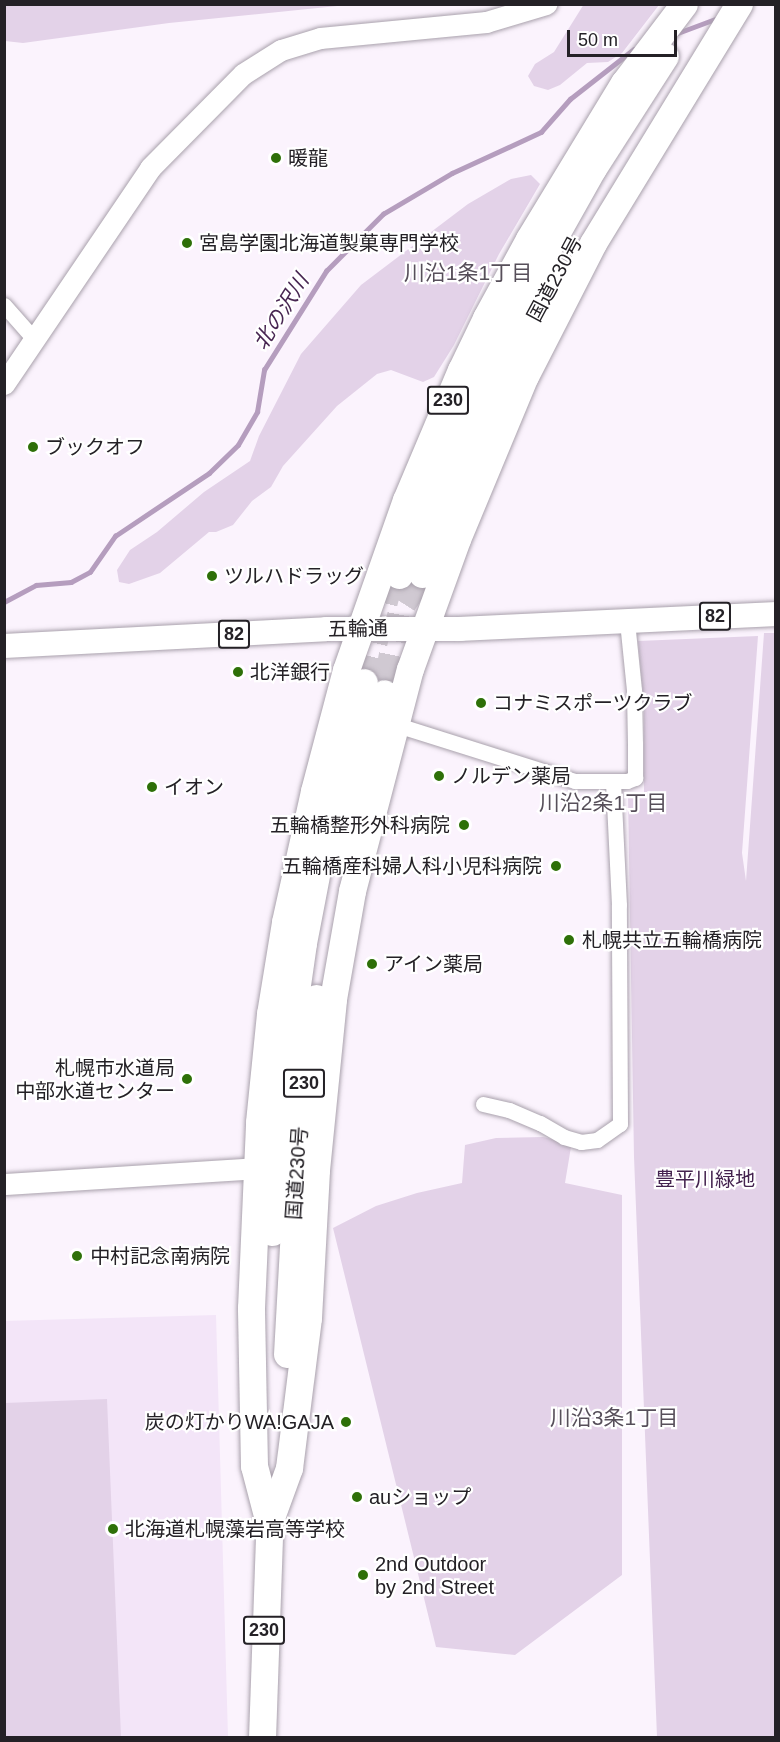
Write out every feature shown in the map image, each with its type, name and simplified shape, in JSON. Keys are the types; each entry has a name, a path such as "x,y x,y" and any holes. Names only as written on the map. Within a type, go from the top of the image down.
{"highway":[{"name":"国道230号","path":"688,6 548,247 496,346 446,455 411,574 460,477 508,368 584,224 628,152 726,4"},
{"path":"269,1523 289,1468 308,1318 316,1170 333,999 352,891 394,724 425,627 478,485 525,376 593,243 738,4"},
{"name":"230","path":"362,629 406,500 461,370 524,248 561,183 624,83 688,6"},
{"path":"269,1523 254,1466 250,1308 256,1168 270,1014 285,922 314,791 346,670 362,629"},
{"name":"国道230号","path":"262,1737 270,1492 263,1471 263,1430 273,1212 283,1082 303,943 324,834 376,681"}],"main road":[{"name":"五輪通","path":"4,646 362,629 425,627 460,629 776,614"}],"street":[{"path":"4,384 150,168 230,84 261,62 281,50 320,38 486,22 546,4"},
{"path":"4,305 34,339"},
{"path":"394,724 575,782 613,782 635,778 634,690 627,621"},
{"path":"483,1104 509,1110 540,1123 564,1137 581,1142 597,1140 620,1124 619,905 613,782"},
{"path":"4,1184 256,1168"}],"shaded area":[{"name":"北海道札幌藻岩高等学校","path":"216,1315 228,1737 5,1737 4,1321"}],"green space":[{"path":"5,4 347,5 169,23 23,43 5,41"},
{"path":"584,4 659,5 622,53 608,62 587,63 560,85 548,90 534,86 528,76 535,64 554,52"},
{"path":"531,175 540,184 499,254 454,345 434,377 423,382 391,370 377,374 337,406 283,466 271,487 252,501 233,525 216,532 209,532 160,573 129,584 119,582 117,570 130,550 157,532 204,492 250,461 259,436 301,354 361,285 468,204 511,179"},
{"name":"豊平川緑地","path":"764,633 776,633 775,1737 657,1737 634,1157 628,795 644,792 644,706 638,641 758,636 742,853 746,881"},
{"path":"543,1137 571,1147 565,1183 622,1195 622,1575 515,1655 436,1647 333,1228 376,1206 417,1193 462,1183 465,1145 496,1138"},
{"path":"107,1399 121,1737 5,1737 5,1403"}],"waterway":[{"name":"北の沢川","path":"675,34 718,18"},
{"name":"北の沢川","path":"4,602 36,585 71,582 90,572 115,536 209,473 238,445 257,412 264,370 326,271 383,214 452,173 541,132 570,99 634,49"}],"tunnel":[{"path":"387,681 403,603 422,574"},
{"path":"364,682 388,587 399,575"}],"place":[{"name":"暖龍","path":"276,158"},
{"name":"宮島学園北海道製菓専門学校","path":"187,243"},
{"name":"ブックオフ","path":"33,447"},
{"name":"ツルハドラッグ","path":"212,576"},
{"name":"北洋銀行","path":"238,672"},
{"name":"コナミスポーツクラブ","path":"481,703"},
{"name":"ノルデン薬局","path":"439,776"},
{"name":"イオン","path":"152,787"},
{"name":"五輪橋整形外科病院","path":"464,825"},
{"name":"五輪橋産科婦人科小児科病院","path":"556,866"},
{"name":"札幌共立五輪橋病院","path":"569,940"},
{"name":"アイン薬局","path":"372,964"},
{"name":"札幌市水道局 中部水道センター","path":"187,1079"},
{"name":"中村記念南病院","path":"77,1256"},
{"name":"炭の灯かりWA!GAJA","path":"346,1422"},
{"name":"auショップ","path":"357,1497"},
{"name":"北海道札幌藻岩高等学校","path":"113,1529"},
{"name":"2nd Outdoor by 2nd Street","path":"363,1575"}],"district":[{"name":"川沿1条1丁目","path":"468,273"},
{"name":"川沿2条1丁目","path":"603,803"},
{"name":"川沿3条1丁目","path":"614,1418"}]}
